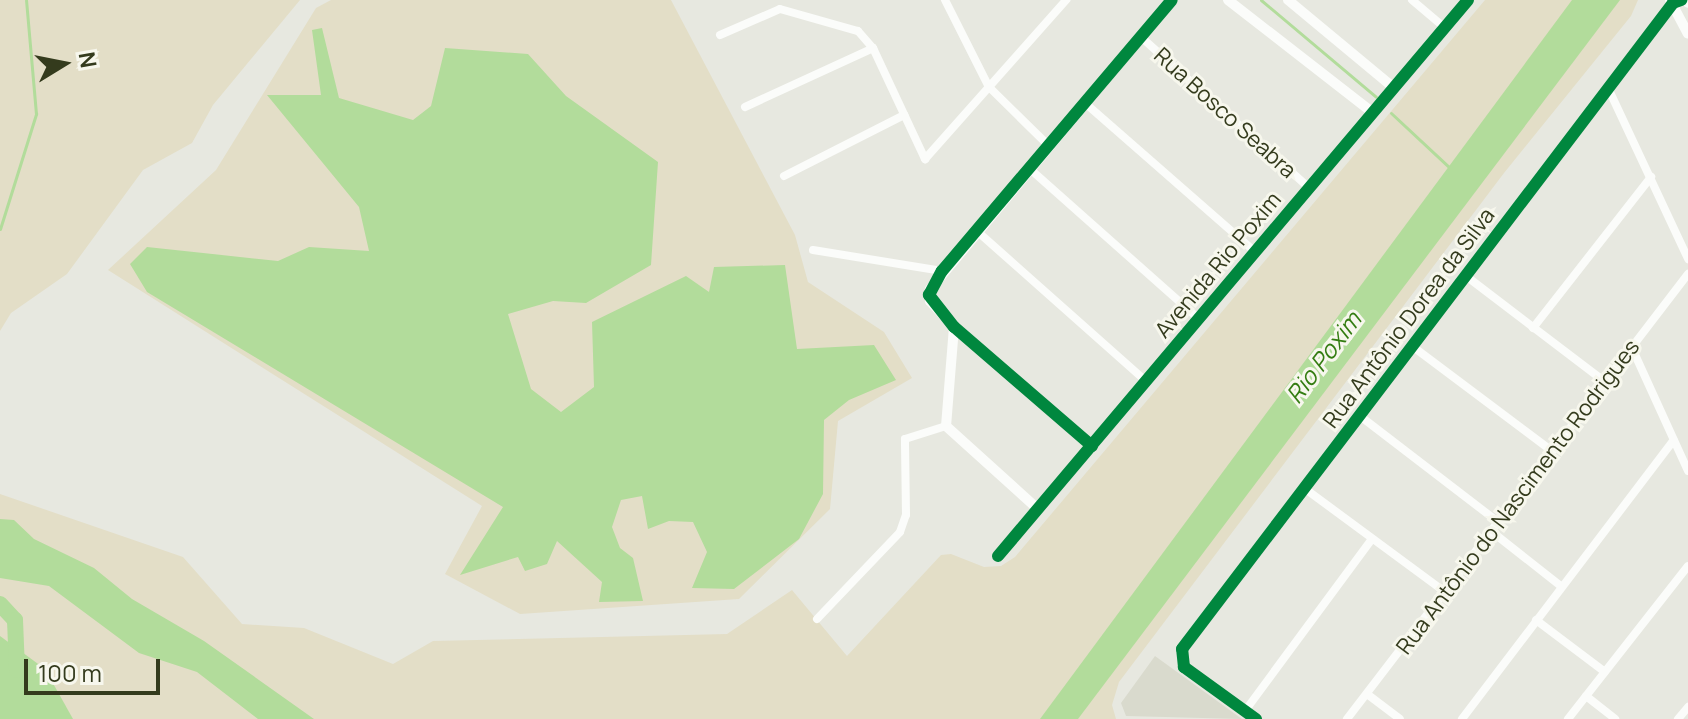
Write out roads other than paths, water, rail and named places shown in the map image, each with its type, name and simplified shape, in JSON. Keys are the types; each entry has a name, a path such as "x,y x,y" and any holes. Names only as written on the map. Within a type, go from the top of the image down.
{"street":[{"path":"945,0 989,87 1049,146"},
{"path":"720,35 780,9 858,31 873,48 925,159 1066,0"},
{"path":"1092,446 954,327 929,295 942,271 1172,0"},
{"path":"1228,0 1373,113"},
{"path":"1288,0 1394,88"},
{"path":"1412,0 1445,28"},
{"name":"Avenida Rio Poxim","path":"998,556 1468,0"},
{"path":"1679,1 1688,34"},
{"name":"Rua Antônio Dorea da Silva","path":"1245,711 1184,667 1180,658 1182,649 1679,1"},
{"name":"Rua Bosco Seabra","path":"1141,37 1309,188"},
{"path":"745,107 873,48"},
{"path":"1609,90 1688,259"},
{"path":"1085,103 1255,252"},
{"path":"784,176 904,115"},
{"path":"1030,169 1199,319"},
{"path":"1533,328 1651,177"},
{"path":"978,232 1146,381"},
{"path":"813,250 942,271"},
{"name":"Rua Antônio do Nascimento Rodrigues","path":"1347,719 1688,274"},
{"path":"1466,276 1605,382"},
{"path":"946,426 954,327"},
{"path":"1412,346 1552,451"},
{"path":"1632,348 1688,471"},
{"path":"1360,416 1498,522"},
{"path":"946,426 1038,509"},
{"path":"817,619 900,532 906,515 905,439 946,426"},
{"path":"1462,719 1674,440"},
{"path":"1304,488 1445,592"},
{"path":"1491,531 1561,586"},
{"path":"1256,719 1245,711 1372,539"},
{"path":"1568,719 1688,566"},
{"path":"1536,620 1605,672"},
{"path":"1367,694 1400,719"},
{"path":"1586,696 1615,719"},
{"path":"1678,719 1688,707"}],"water":[{"name":"Rio Poxim","path":"1572,0 1620,0 1078,719 1040,719"},
{"path":"322,28 339,98 413,120 431,106 445,48 528,54 566,96 658,162 651,265 586,303 553,301 508,314 531,389 561,412 594,387 592,322 686,276 709,292 714,267 785,265 797,349 874,345 896,380 849,400 824,420 823,494 799,539 734,589 692,588 707,552 693,522 669,521 648,529 642,496 621,500 612,527 620,548 633,558 643,601 599,602 602,582 557,541 547,564 525,571 518,557 460,575 503,507 147,292 130,264 147,247 278,261 309,247 369,251 359,207 267,95 321,95 312,30"},
{"path":"0,519 14,520 34,539 94,568 132,599 204,641 314,719 258,719 197,672 139,653 49,586 0,578"},
{"path":"0,636 45,669 73,719 0,719"}],"waterway":[{"path":"0,229 36,114 26,0"},
{"path":"1261,0 1376,97"},
{"path":"1391,113 1449,167"},
{"name":"Rio Poxim","path":"0,604 15,620 17,670"}]}
